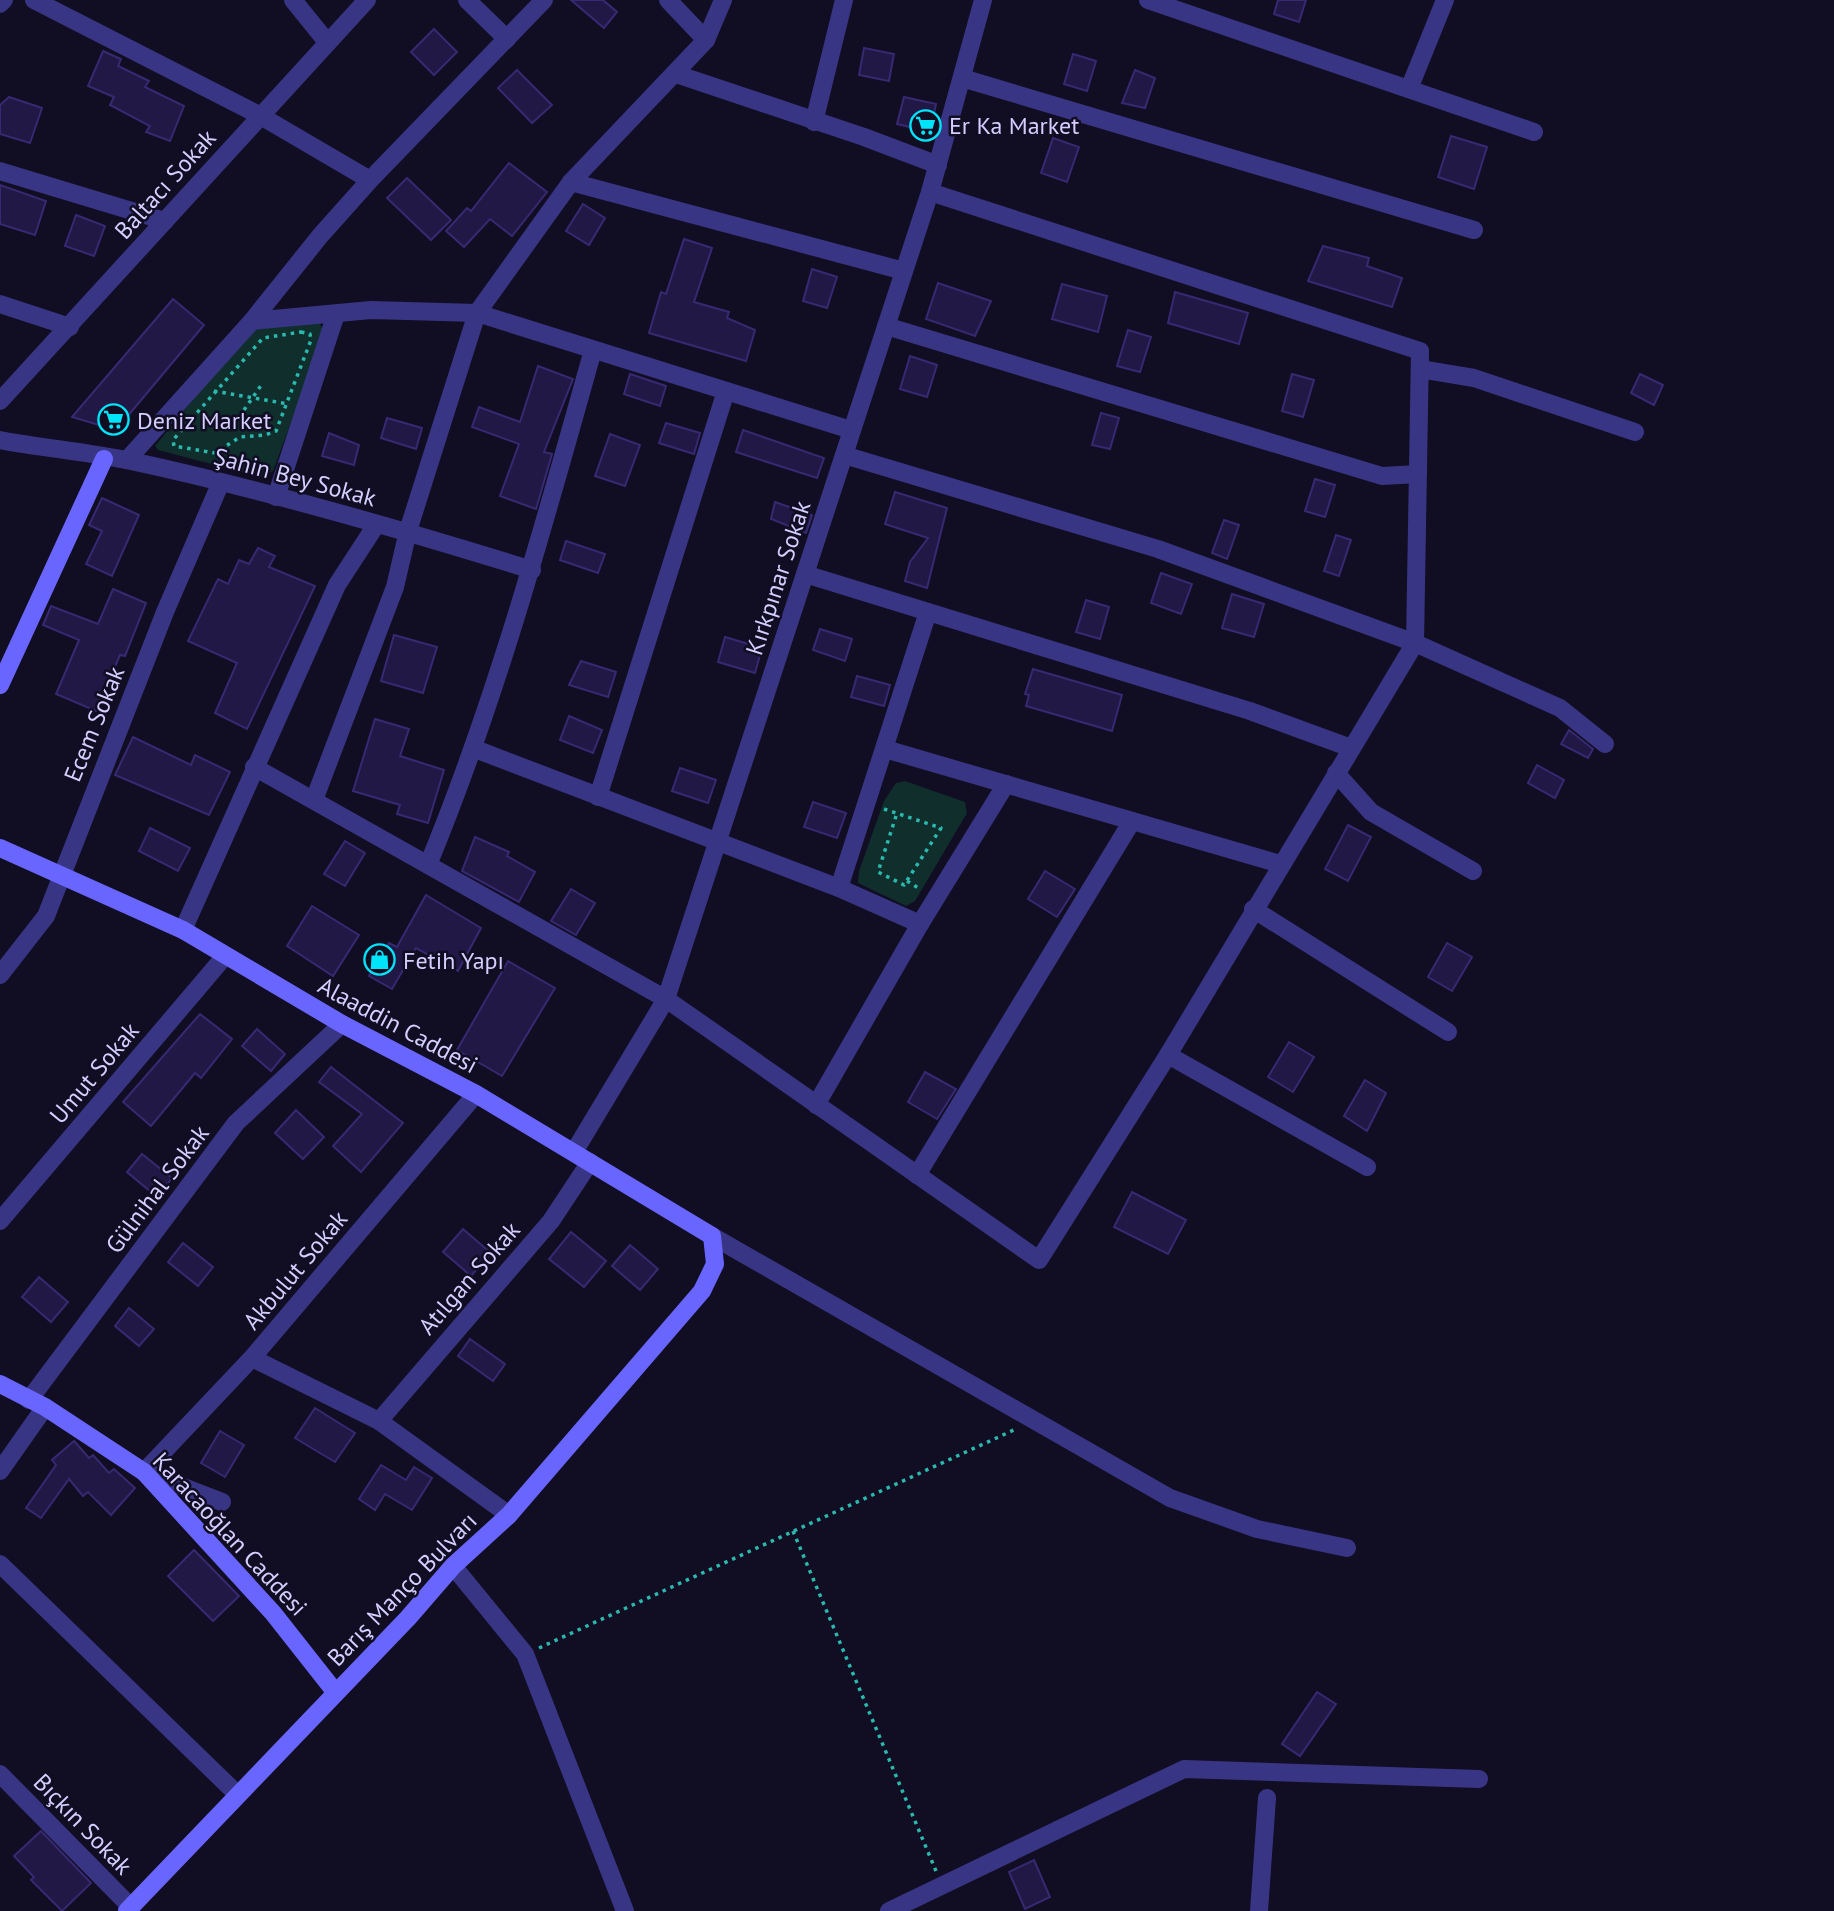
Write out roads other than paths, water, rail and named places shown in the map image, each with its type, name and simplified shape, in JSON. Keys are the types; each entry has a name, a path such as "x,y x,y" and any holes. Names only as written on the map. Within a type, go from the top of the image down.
{"street":[{"path":"0,4 4,0"},
{"path":"34,0 259,115 370,180"},
{"path":"293,0 327,42"},
{"name":"Baltacı Sokak","path":"0,401 367,0"},
{"path":"467,0 507,39"},
{"path":"127,460 195,381 252,321 320,236 370,180 544,0"},
{"path":"668,0 706,40"},
{"path":"314,800 395,587 408,531 477,313 572,183 706,40 723,0"},
{"path":"814,121 844,0"},
{"name":"Kırkpınar Sokak","path":"574,1152 666,999 930,192 983,0"},
{"path":"1148,0 1534,132"},
{"path":"1409,89 1445,0"},
{"path":"676,74 937,165"},
{"path":"962,78 1474,230"},
{"path":"0,171 165,221"},
{"path":"572,183 904,271"},
{"path":"254,767 666,999 1039,1260 1168,1055 1253,909 1415,643 1420,351 930,192"},
{"path":"0,304 70,327"},
{"path":"252,321 371,310 477,313 851,430"},
{"path":"276,497 336,314"},
{"path":"886,326 1382,475 1418,474"},
{"path":"428,865 475,749 532,570 593,350"},
{"path":"1420,369 1474,378 1636,432"},
{"path":"598,797 726,391"},
{"name":"Şahin Bey Sokak","path":"0,440 127,460 221,482 376,525 408,531 532,570"},
{"path":"844,455 1158,549 1415,643 1560,708 1605,744"},
{"path":"0,685 104,458"},
{"name":"Ecem Sokak","path":"0,975 46,916 165,612 221,482"},
{"path":"183,930 337,584 376,525"},
{"path":"805,574 1250,711 1351,748"},
{"path":"839,888 928,611"},
{"path":"475,749 839,888 920,924"},
{"path":"885,749 1280,864"},
{"path":"1335,773 1371,812 1473,871"},
{"path":"816,1105 920,924 1006,784"},
{"path":"917,1175 1132,821"},
{"name":"Alaaddin Caddesi","path":"0,848 183,930 342,1024 476,1094 712,1236"},
{"path":"1253,909 1448,1032"},
{"name":"Umut Sokak","path":"0,1221 225,956"},
{"name":"Gülnihal Sokak","path":"0,1471 37,1404 236,1124 342,1024"},
{"path":"1168,1055 1367,1167"},
{"name":"Akbulut Sokak","path":"144,1472 252,1358 476,1094"},
{"name":"Atılgan Sokak","path":"379,1421 551,1222 590,1162"},
{"path":"712,1236 1170,1498 1257,1529 1347,1548"},
{"name":"Barış Manço Bulvarı","path":"129,1909 336,1693 453,1566 509,1514 702,1291 715,1264 712,1236"},
{"path":"252,1358 379,1421 509,1514"},
{"name":"Karacaoğlan Caddesi","path":"0,1384 37,1404 144,1472 273,1613 336,1693"},
{"path":"144,1472 222,1502"},
{"path":"0,1564 237,1794"},
{"path":"453,1566 525,1654 625,1911"},
{"path":"889,1911 1184,1769 1479,1779"},
{"name":"Bıçkın Sokak","path":"0,1774 129,1909"},
{"path":"1259,1911 1267,1798"}],"place":[{"name":"Er Ka Market","path":"926,125"},
{"name":"Deniz Market","path":"114,420"},
{"name":"Fetih Yapı","path":"380,960"}]}
